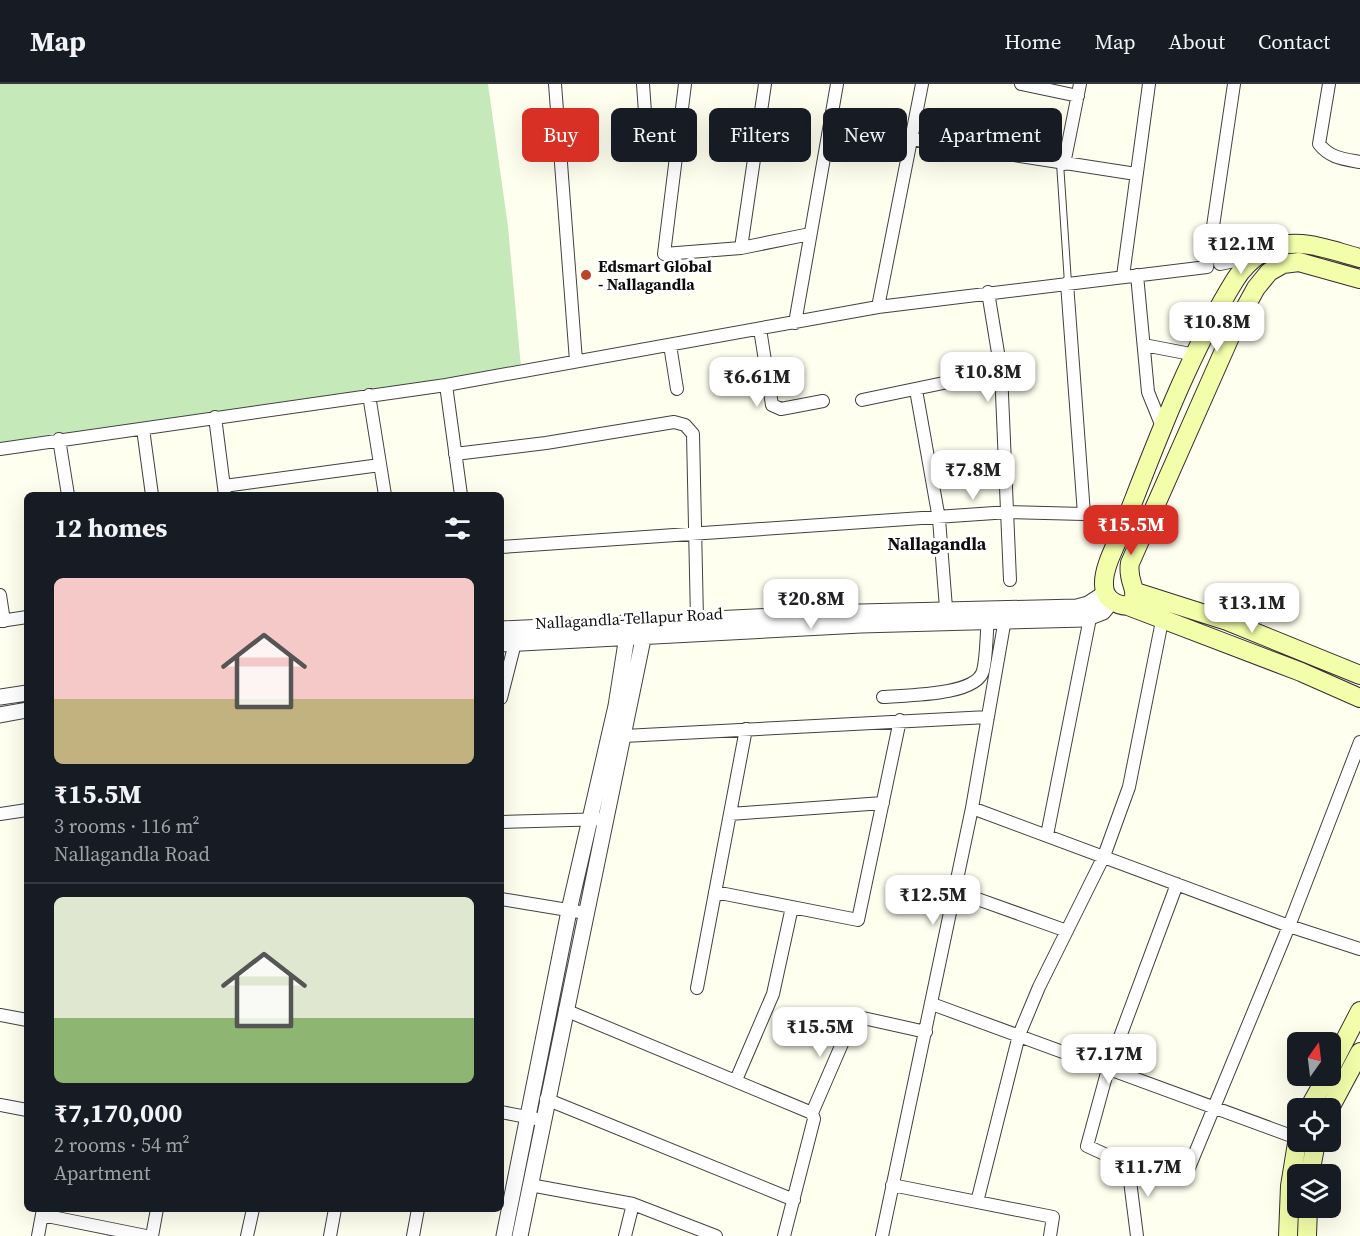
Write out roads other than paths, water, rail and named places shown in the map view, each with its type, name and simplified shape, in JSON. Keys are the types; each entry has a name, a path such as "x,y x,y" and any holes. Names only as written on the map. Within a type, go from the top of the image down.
{"main road":[{"path":"1360,258 1296,243 1275,247 1255,257 1236,279 1196,355 1163,429 1107,570 1104,586 1162,621 1301,672 1360,698"},
{"path":"1121,598 1129,581 1130,563 1234,328 1256,288 1269,272 1283,264 1299,262 1360,279"},
{"path":"1121,598 1227,621 1360,675"},
{"path":"1341,1048 1360,1011"},
{"path":"1335,1098 1360,1052"},
{"path":"1288,1236 1290,1186 1295,1152"},
{"path":"1307,1236 1308,1218"}],"street":[{"path":"555,84 576,361"},
{"path":"643,84 645,108"},
{"path":"685,84 664,254 741,248 810,234"},
{"path":"741,248 765,84"},
{"path":"795,323 837,84"},
{"path":"878,307 922,84"},
{"path":"1021,84 1079,90 1062,163"},
{"path":"1123,276 1149,84"},
{"path":"1214,266 1234,84"},
{"path":"1329,84 1319,144 1325,152 1337,158 1360,162"},
{"path":"911,139 1136,174"},
{"path":"0,449 446,385 878,307 1214,266 1255,257"},
{"path":"1137,275 1148,392 1163,429"},
{"path":"1068,283 1084,514"},
{"path":"988,292 1001,371 1009,513 1010,580"},
{"path":"760,329 772,405 781,409 823,401"},
{"path":"670,345 677,389"},
{"path":"1144,345 1196,355"},
{"path":"862,400 1001,371"},
{"path":"446,385 460,492"},
{"path":"916,390 939,519 946,609"},
{"path":"369,395 384,492"},
{"path":"215,417 225,491 380,465"},
{"path":"455,453 546,443 679,422 693,434 696,619"},
{"path":"143,429 152,492"},
{"path":"59,439 68,492"},
{"path":"504,546 1009,513 1084,514 1126,520"},
{"path":"0,595 2,621 24,617"},
{"path":"1047,834 1090,618 1103,612 1121,598"},
{"name":"Nallagandla-Tellapur Road","path":"508,644 860,618 946,609 1077,607 1121,598"},
{"name":"Nallagandla-Tellapur Road","path":"504,629 696,619 1090,618"},
{"path":"883,697 961,689 975,683 983,673 988,620"},
{"path":"882,1236 972,808 1005,620"},
{"path":"977,1202 1019,1035 1104,856 1129,787 1162,621"},
{"path":"520,1236 530,1185 535,1118 546,1099 607,819 644,634"},
{"path":"504,1236 535,1118 570,911 616,706 627,636"},
{"path":"504,675 508,644"},
{"path":"0,697 24,693"},
{"path":"0,715 24,711"},
{"path":"624,736 988,717"},
{"path":"715,892 858,920 900,720"},
{"path":"697,988 746,729"},
{"path":"1186,1175 1289,926 1360,742"},
{"path":"730,814 883,803"},
{"path":"972,808 1289,926 1360,949"},
{"path":"0,814 24,810"},
{"path":"504,822 607,819"},
{"path":"1137,1236 1128,1165 1087,1146 1108,1069 1177,884"},
{"path":"955,891 1067,931"},
{"path":"504,900 586,913"},
{"path":"736,1080 773,994 792,907"},
{"path":"932,1004 1214,1109 1287,1134"},
{"path":"565,1010 812,1113"},
{"path":"0,1015 24,1019"},
{"path":"784,1236 814,1119 812,1113 854,1016 926,1032"},
{"path":"546,1099 794,1200"},
{"path":"0,1105 24,1109"},
{"path":"504,1113 535,1118"},
{"path":"530,1185 633,1204 716,1236"},
{"path":"892,1185 1053,1217 1050,1236"},
{"path":"625,1236 633,1204"},
{"path":"38,1236 42,1212 146,1236"},
{"path":"152,1236 157,1212"},
{"path":"247,1236 252,1212"},
{"path":"330,1236 334,1212"},
{"path":"413,1236 417,1212"}],"lane":[{"path":"1062,163 1068,283"}],"place":[{"name":"Edsmart Global - Nallagandla","path":"586,275"}],"district":[{"name":"Nallagandla","path":"937,544"}]}
